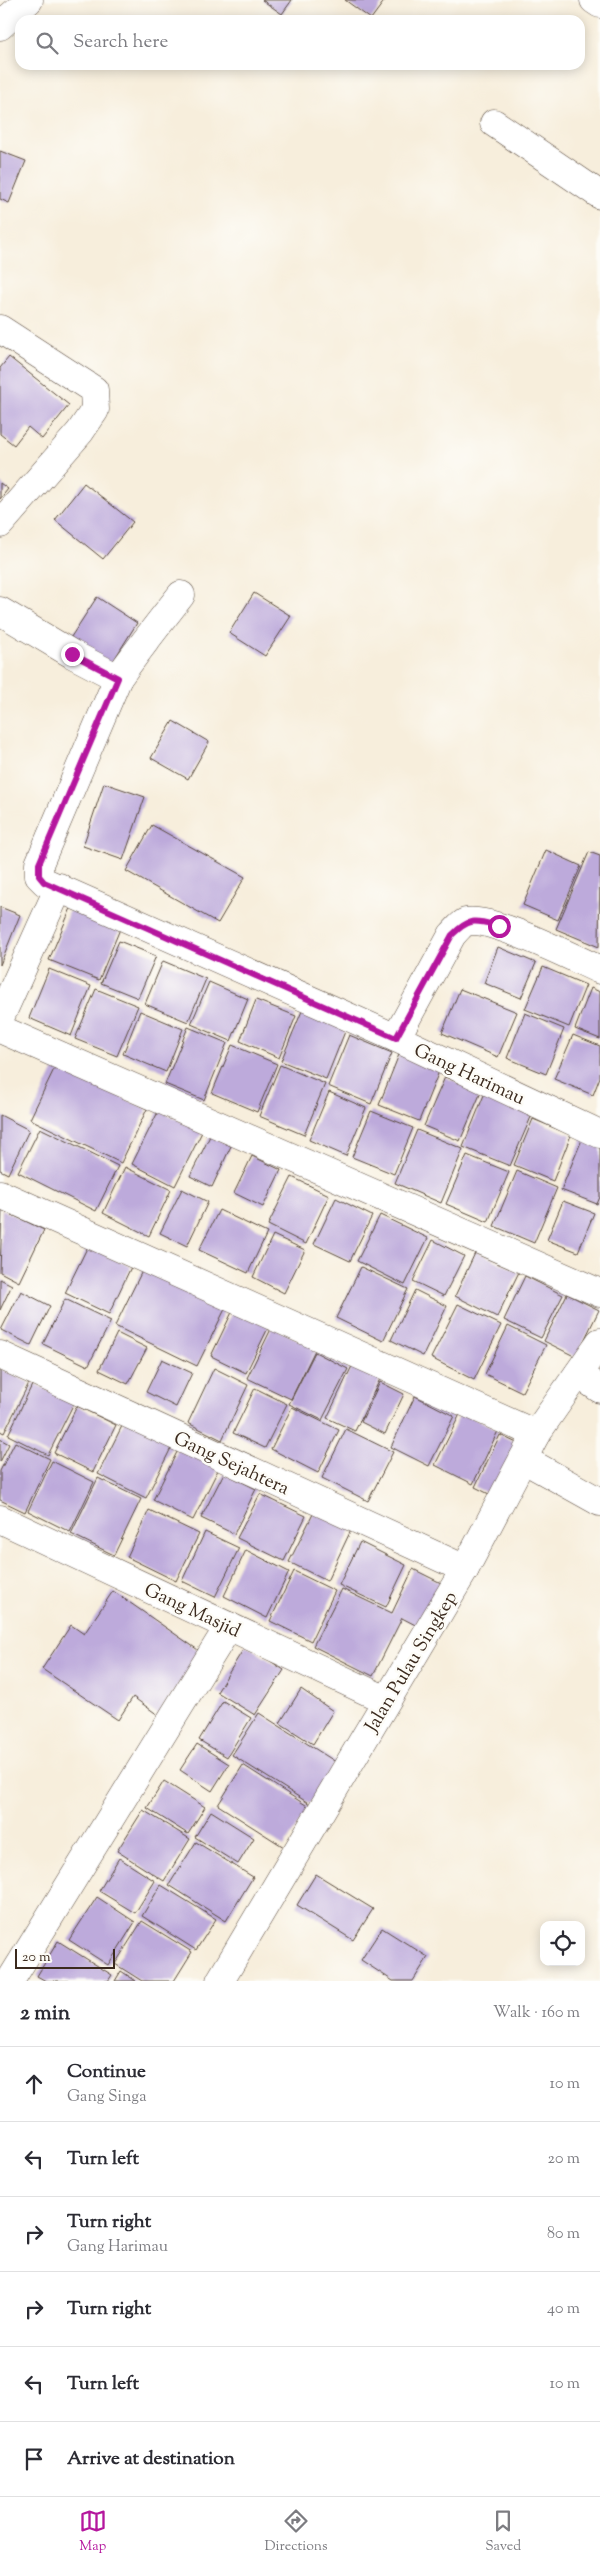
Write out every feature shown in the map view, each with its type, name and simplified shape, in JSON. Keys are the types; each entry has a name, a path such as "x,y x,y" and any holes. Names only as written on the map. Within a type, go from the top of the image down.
{"street":[{"path":"0,26 29,0"},
{"path":"594,0 600,4"},
{"path":"494,123 600,195"},
{"path":"0,329 94,390 95,410 80,432 0,524"},
{"path":"0,1018 49,882 39,864 118,678 140,650 150,632 181,595"},
{"path":"0,611 72,654 118,678"},
{"name":"Gang Harimau","path":"49,882 396,1038 600,1134"},
{"path":"396,1038 452,935 465,922 480,921 499,926 600,970"},
{"path":"0,1028 600,1293"},
{"path":"0,1194 536,1434"},
{"name":"Jalan Pulau Singkep","path":"220,1981 465,1569 536,1434 589,1382 600,1342"},
{"name":"Gang Sejahtera","path":"0,1355 465,1569"},
{"path":"523,1459 600,1502"},
{"name":"Gang Masjid","path":"0,1519 386,1700"},
{"path":"10,1981 229,1626"}],"building":[{"path":"262,0 292,0 282,14"},
{"path":"345,0 385,0 374,15 366,15"},
{"path":"0,151 26,161 9,203 0,199"},
{"path":"9,357 69,405 42,439 28,427 14,445 0,434 0,368"},
{"path":"0,483 8,489 0,499"},
{"path":"84,483 133,522 103,559 55,520"},
{"path":"254,593 291,616 265,656 229,633"},
{"path":"97,597 137,623 110,666 69,640"},
{"path":"173,721 209,742 188,779 151,758"},
{"path":"104,783 145,797 123,860 83,846"},
{"path":"152,825 245,877 218,923 126,871"},
{"path":"546,850 581,866 558,920 523,905"},
{"path":"589,852 600,856 599,947 556,929"},
{"path":"0,907 20,915 0,965"},
{"path":"71,908 120,929 99,980 49,960"},
{"path":"119,941 156,956 138,998 101,983"},
{"path":"498,947 536,963 521,998 484,983"},
{"path":"163,961 206,979 188,1022 145,1004"},
{"path":"543,967 586,985 569,1027 525,1009"},
{"path":"49,969 91,986 71,1036 29,1018"},
{"path":"209,982 248,999 231,1041 191,1024"},
{"path":"591,988 600,992 600,1039 575,1029"},
{"path":"96,989 138,1006 117,1056 75,1039"},
{"path":"460,989 517,1012 498,1057 442,1033"},
{"path":"256,1000 296,1016 279,1058 240,1041"},
{"path":"140,1011 183,1029 166,1072 123,1054"},
{"path":"302,1011 346,1029 326,1079 281,1061"},
{"path":"525,1013 564,1029 546,1074 507,1058"},
{"path":"188,1027 227,1043 204,1100 165,1084"},
{"path":"349,1035 392,1053 371,1104 328,1086"},
{"path":"573,1035 600,1046 600,1077 593,1095 554,1079"},
{"path":"232,1045 277,1064 257,1112 212,1093"},
{"path":"400,1052 440,1069 419,1121 379,1105"},
{"path":"56,1065 147,1109 121,1163 30,1119"},
{"path":"280,1065 325,1084 304,1135 259,1116"},
{"path":"445,1077 481,1092 460,1141 424,1126"},
{"path":"486,1090 534,1110 510,1166 463,1147"},
{"path":"329,1092 366,1108 346,1156 309,1140"},
{"path":"159,1110 202,1132 175,1186 132,1164"},
{"path":"371,1111 413,1128 394,1174 352,1157"},
{"path":"0,1115 29,1130 8,1174 0,1170"},
{"path":"533,1119 571,1135 553,1181 514,1165"},
{"path":"40,1128 118,1166 96,1211 18,1172"},
{"path":"417,1130 463,1149 441,1203 395,1183"},
{"path":"586,1130 600,1135 600,1197 597,1204 561,1190"},
{"path":"210,1136 231,1146 212,1187 190,1176"},
{"path":"467,1155 509,1172 488,1222 446,1204"},
{"path":"252,1156 281,1170 263,1207 234,1193"},
{"path":"125,1167 171,1190 149,1236 103,1213"},
{"path":"517,1171 557,1188 534,1243 494,1226"},
{"path":"292,1177 329,1195 306,1244 268,1225"},
{"path":"182,1189 208,1202 187,1246 160,1233"},
{"path":"336,1198 372,1216 350,1261 314,1244"},
{"path":"563,1201 594,1213 578,1252 547,1240"},
{"path":"2,1210 44,1230 19,1282 0,1272"},
{"path":"219,1210 267,1233 248,1273 199,1250"},
{"path":"380,1215 428,1238 405,1285 357,1261"},
{"path":"273,1235 305,1250 284,1293 253,1277"},
{"path":"433,1240 464,1256 444,1296 413,1281"},
{"path":"88,1246 131,1267 109,1314 65,1293"},
{"path":"476,1251 519,1272 497,1317 455,1296"},
{"path":"144,1267 226,1307 197,1366 115,1326"},
{"path":"361,1267 408,1289 383,1341 336,1318"},
{"path":"525,1276 563,1295 541,1338 504,1320"},
{"path":"0,1279 12,1285 0,1310"},
{"path":"415,1290 447,1306 423,1356 391,1340"},
{"path":"21,1291 50,1306 31,1345 1,1330"},
{"path":"567,1294 599,1310 576,1357 544,1341"},
{"path":"65,1299 111,1321 88,1366 43,1344"},
{"path":"458,1304 501,1325 474,1380 431,1358"},
{"path":"234,1308 269,1326 246,1373 211,1356"},
{"path":"508,1326 546,1345 522,1392 485,1374"},
{"path":"272,1327 316,1348 291,1399 247,1378"},
{"path":"117,1333 147,1348 128,1384 99,1370"},
{"path":"315,1352 348,1369 322,1420 289,1404"},
{"path":"162,1359 192,1373 176,1407 146,1392"},
{"path":"352,1366 380,1379 355,1431 327,1418"},
{"path":"214,1368 248,1385 222,1440 188,1423"},
{"path":"0,1369 29,1383 4,1433 0,1431"},
{"path":"380,1382 404,1394 385,1434 361,1422"},
{"path":"33,1383 74,1403 48,1455 8,1435"},
{"path":"255,1388 287,1404 265,1448 233,1433"},
{"path":"415,1396 454,1416 429,1466 391,1447"},
{"path":"77,1406 116,1425 93,1472 54,1453"},
{"path":"292,1407 339,1430 318,1473 271,1449"},
{"path":"461,1412 498,1431 473,1484 435,1465"},
{"path":"126,1418 174,1442 146,1498 98,1474"},
{"path":"346,1429 393,1452 368,1501 322,1478"},
{"path":"500,1435 525,1447 499,1499 475,1487"},
{"path":"0,1439 9,1444 0,1462"},
{"path":"15,1442 50,1459 25,1512 0,1500 0,1471"},
{"path":"180,1446 220,1466 193,1520 153,1500"},
{"path":"52,1461 94,1482 70,1532 28,1511"},
{"path":"224,1473 256,1489 234,1534 201,1518"},
{"path":"98,1478 141,1499 114,1555 71,1534"},
{"path":"260,1494 306,1516 284,1561 237,1538"},
{"path":"149,1510 199,1534 176,1581 127,1557"},
{"path":"315,1510 352,1528 327,1581 289,1562"},
{"path":"205,1532 239,1548 215,1597 182,1581"},
{"path":"360,1542 406,1565 386,1607 339,1585"},
{"path":"246,1550 289,1572 267,1618 224,1596"},
{"path":"413,1569 445,1585 423,1629 402,1618 373,1676 313,1646 342,1589 392,1613"},
{"path":"294,1571 335,1591 311,1641 270,1621"},
{"path":"113,1591 201,1652 158,1715 133,1697 118,1720 42,1669 71,1625 84,1634"},
{"path":"246,1645 284,1670 255,1715 217,1692"},
{"path":"301,1689 333,1711 313,1744 280,1723"},
{"path":"223,1701 251,1718 227,1757 199,1740"},
{"path":"259,1713 336,1762 310,1804 232,1755"},
{"path":"197,1744 229,1764 212,1791 180,1770"},
{"path":"243,1765 309,1807 284,1847 218,1805"},
{"path":"164,1781 205,1807 188,1834 147,1808"},
{"path":"143,1810 190,1839 164,1881 117,1851"},
{"path":"211,1811 254,1838 238,1864 195,1837"},
{"path":"196,1842 253,1877 226,1921 169,1885"},
{"path":"119,1858 155,1881 135,1913 99,1891"},
{"path":"316,1874 373,1909 353,1940 297,1905"},
{"path":"161,1885 216,1919 196,1950 142,1916"},
{"path":"97,1897 135,1922 108,1965 69,1940"},
{"path":"142,1921 192,1952 174,1981 142,1981 115,1964"},
{"path":"382,1928 428,1957 413,1981 393,1981 361,1960"},
{"path":"58,1941 112,1975 108,1981 46,1981 37,1976"},
{"path":"121,1971 136,1981 115,1981"}],"route":[{"path":"72,654 118,678 94,729 72,789 39,864 39,876 44,882 396,1038 452,935 465,922 480,921 499,926"}]}
